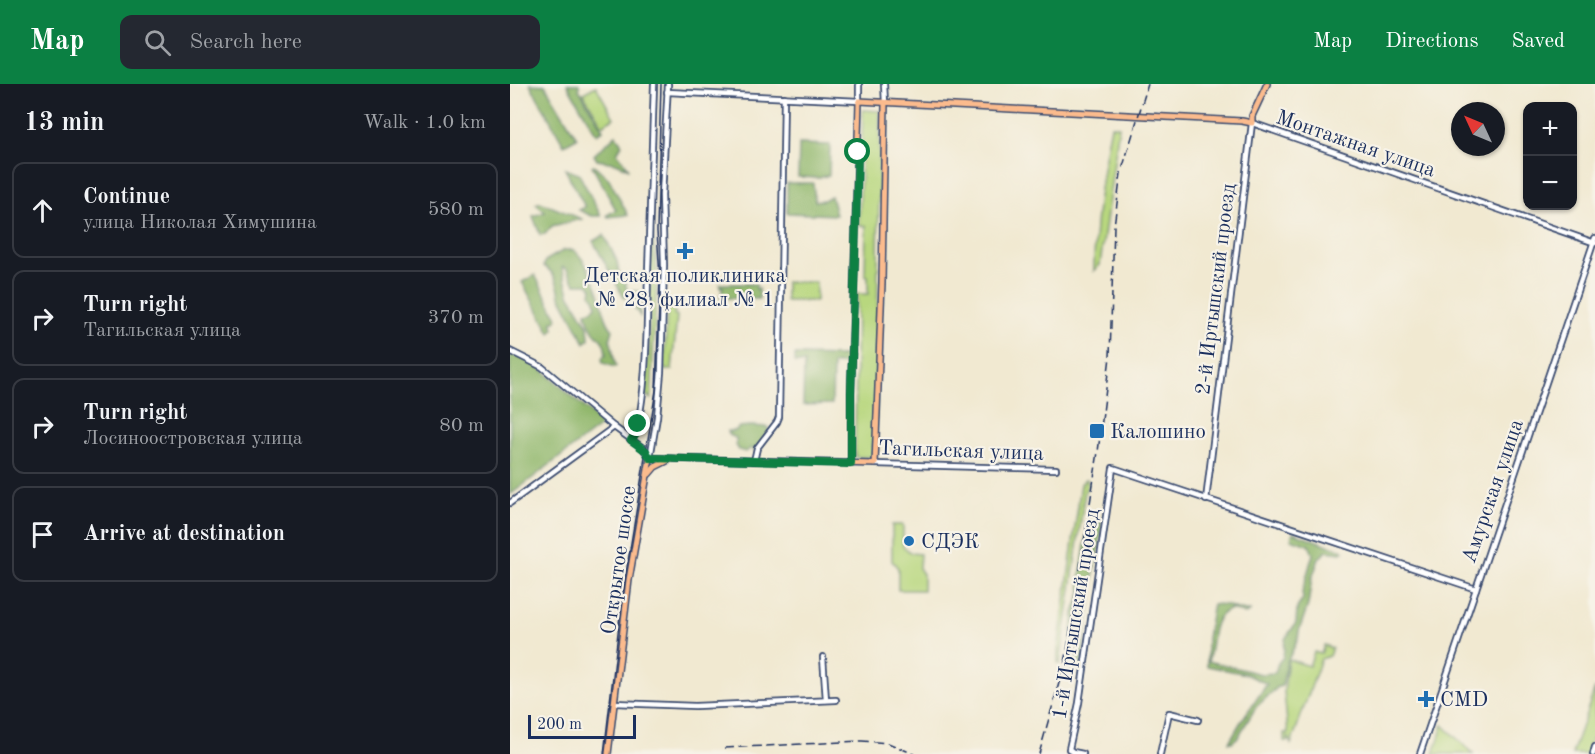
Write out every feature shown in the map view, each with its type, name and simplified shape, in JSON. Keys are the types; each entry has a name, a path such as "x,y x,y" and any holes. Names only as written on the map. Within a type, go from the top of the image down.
{"main road":[{"name":"2-й Иртышский проезд","path":"1252,123 1252,116 1267,84"},
{"name":"Монтажная улица","path":"859,101 1252,123"},
{"path":"851,464 851,372 859,101"},
{"path":"875,464 882,283 885,103"},
{"name":"Тагильская улица","path":"650,458 875,464"},
{"name":"Открытое шоссе","path":"608,754 629,580 650,458"},
{"path":"647,476 659,464 672,460"}],"street":[{"path":"631,440 637,432 643,390 654,84"},
{"name":"Открытое шоссе","path":"650,458 657,417 660,372 662,195 668,84"},
{"path":"859,84 859,101"},
{"path":"885,84 885,103"},
{"name":"Монтажная улица","path":"667,92 859,101"},
{"path":"754,461 757,448 779,417 784,98"},
{"name":"Монтажная улица","path":"1252,123 1594,241"},
{"name":"2-й Иртышский проезд","path":"1206,500 1252,123"},
{"path":"650,223 663,224"},
{"name":"Амурская улица","path":"1420,754 1594,241"},
{"path":"510,351 542,367 646,451 650,458"},
{"path":"510,503 614,427"},
{"name":"Тагильская улица","path":"875,464 1056,469"},
{"name":"1-й Иртышский проезд","path":"1083,754 1069,749 1079,703 1113,468 1206,500"},
{"path":"1206,500 1476,589"},
{"path":"824,657 826,700"},
{"path":"614,703 695,706 836,700"},
{"path":"1160,754 1169,713 1198,720"},
{"path":"1593,754 1595,747"}],"green space":[{"path":"530,84 545,85 577,138 564,145"},
{"path":"567,84 579,84 579,89 603,130 596,134"},
{"path":"596,86 614,118 602,125 583,93"},
{"path":"863,110 880,111 876,418 872,457 855,457 857,294 868,294 868,276 865,275 866,226 859,225"},
{"path":"1111,126 1119,126 1100,265 1094,271 1099,198"},
{"path":"616,135 622,145 617,153 629,169 616,163 597,160 594,155"},
{"path":"799,144 830,145 829,175 819,178 798,177"},
{"path":"594,165 609,179 628,215 608,217 607,215 616,210 592,166"},
{"path":"565,169 579,174 601,216 592,216 579,210 585,207"},
{"path":"787,183 813,183 815,201 831,196 836,215 787,213"},
{"path":"540,202 582,219 552,226 545,234 540,235 533,216 545,212 536,204"},
{"path":"652,229 657,273 651,399 645,393 649,347"},
{"path":"604,235 617,261 619,273 625,278 627,291 640,291 640,316 628,296 624,298 593,241"},
{"path":"564,250 574,250 578,254 594,280 606,317 613,330 610,340 615,367 603,363 602,358 606,354 604,344 589,324 586,312 596,306 591,295 592,288 588,284 575,284 566,268 562,267 569,294 588,326 589,339 585,343 560,296 555,279 544,266 545,261"},
{"path":"535,275 557,318 555,322 552,321 554,329 550,333 522,282"},
{"path":"786,282 816,282 816,301 786,301"},
{"path":"720,284 756,284 756,289 759,289 759,299 720,298 723,287 720,287"},
{"path":"667,309 675,309 674,315 677,316 672,370 664,370"},
{"path":"510,354 533,362 602,425 510,495"},
{"path":"795,355 846,356 846,364 833,364 832,404 803,405 804,363 795,363"},
{"path":"750,426 768,427 769,431 755,451 751,448 746,452 739,450 736,438 729,435 728,431"},
{"path":"1085,479 1088,484 1060,664 1058,663 1058,650 1081,484"},
{"path":"1101,519 1101,537 1081,665 1080,668 1071,670 1082,639 1083,620 1069,659 1074,613 1081,593 1080,579 1087,531 1093,521 1098,523"},
{"path":"892,525 903,525 903,546 911,553 920,554 919,568 923,574 923,590 898,590 898,568 892,561"},
{"path":"1293,532 1344,551 1341,553 1326,551 1319,559 1312,578 1308,605 1298,639 1287,662 1282,686 1256,707 1238,737 1229,742 1267,684 1246,674 1207,666 1207,638 1213,605 1251,611 1245,614 1231,609 1219,618 1215,624 1208,661 1261,674 1275,673 1283,657 1285,639 1296,623 1297,608 1303,599 1302,592 1313,554 1309,545 1291,539"},
{"path":"1324,645 1332,648 1329,656 1321,659 1291,744 1288,736 1288,741 1284,741 1284,733 1288,733 1284,691 1288,659 1309,666 1314,652 1321,654"},
{"path":"1595,688 1595,731 1587,754 1572,754"},
{"path":"1443,725 1473,754 1434,754"}],"tram line":[{"path":"604,754 622,598 656,390 660,278 657,231 661,84"}],"railway":[{"path":"1039,754 1066,658 1098,452 1110,357 1114,226 1121,173 1148,84"},
{"path":"725,748 862,741 888,743 914,754"}],"place":[{"name":"Детская поликлиника № 28, филиал № 1","path":"685,251"},
{"name":"Калошино","path":"1097,431"},
{"name":"СДЭК","path":"909,541"},
{"name":"CMD","path":"1426,699"}],"route":[{"path":"638,424 637,432 631,440 646,451 650,458 851,464 858,152"}]}
